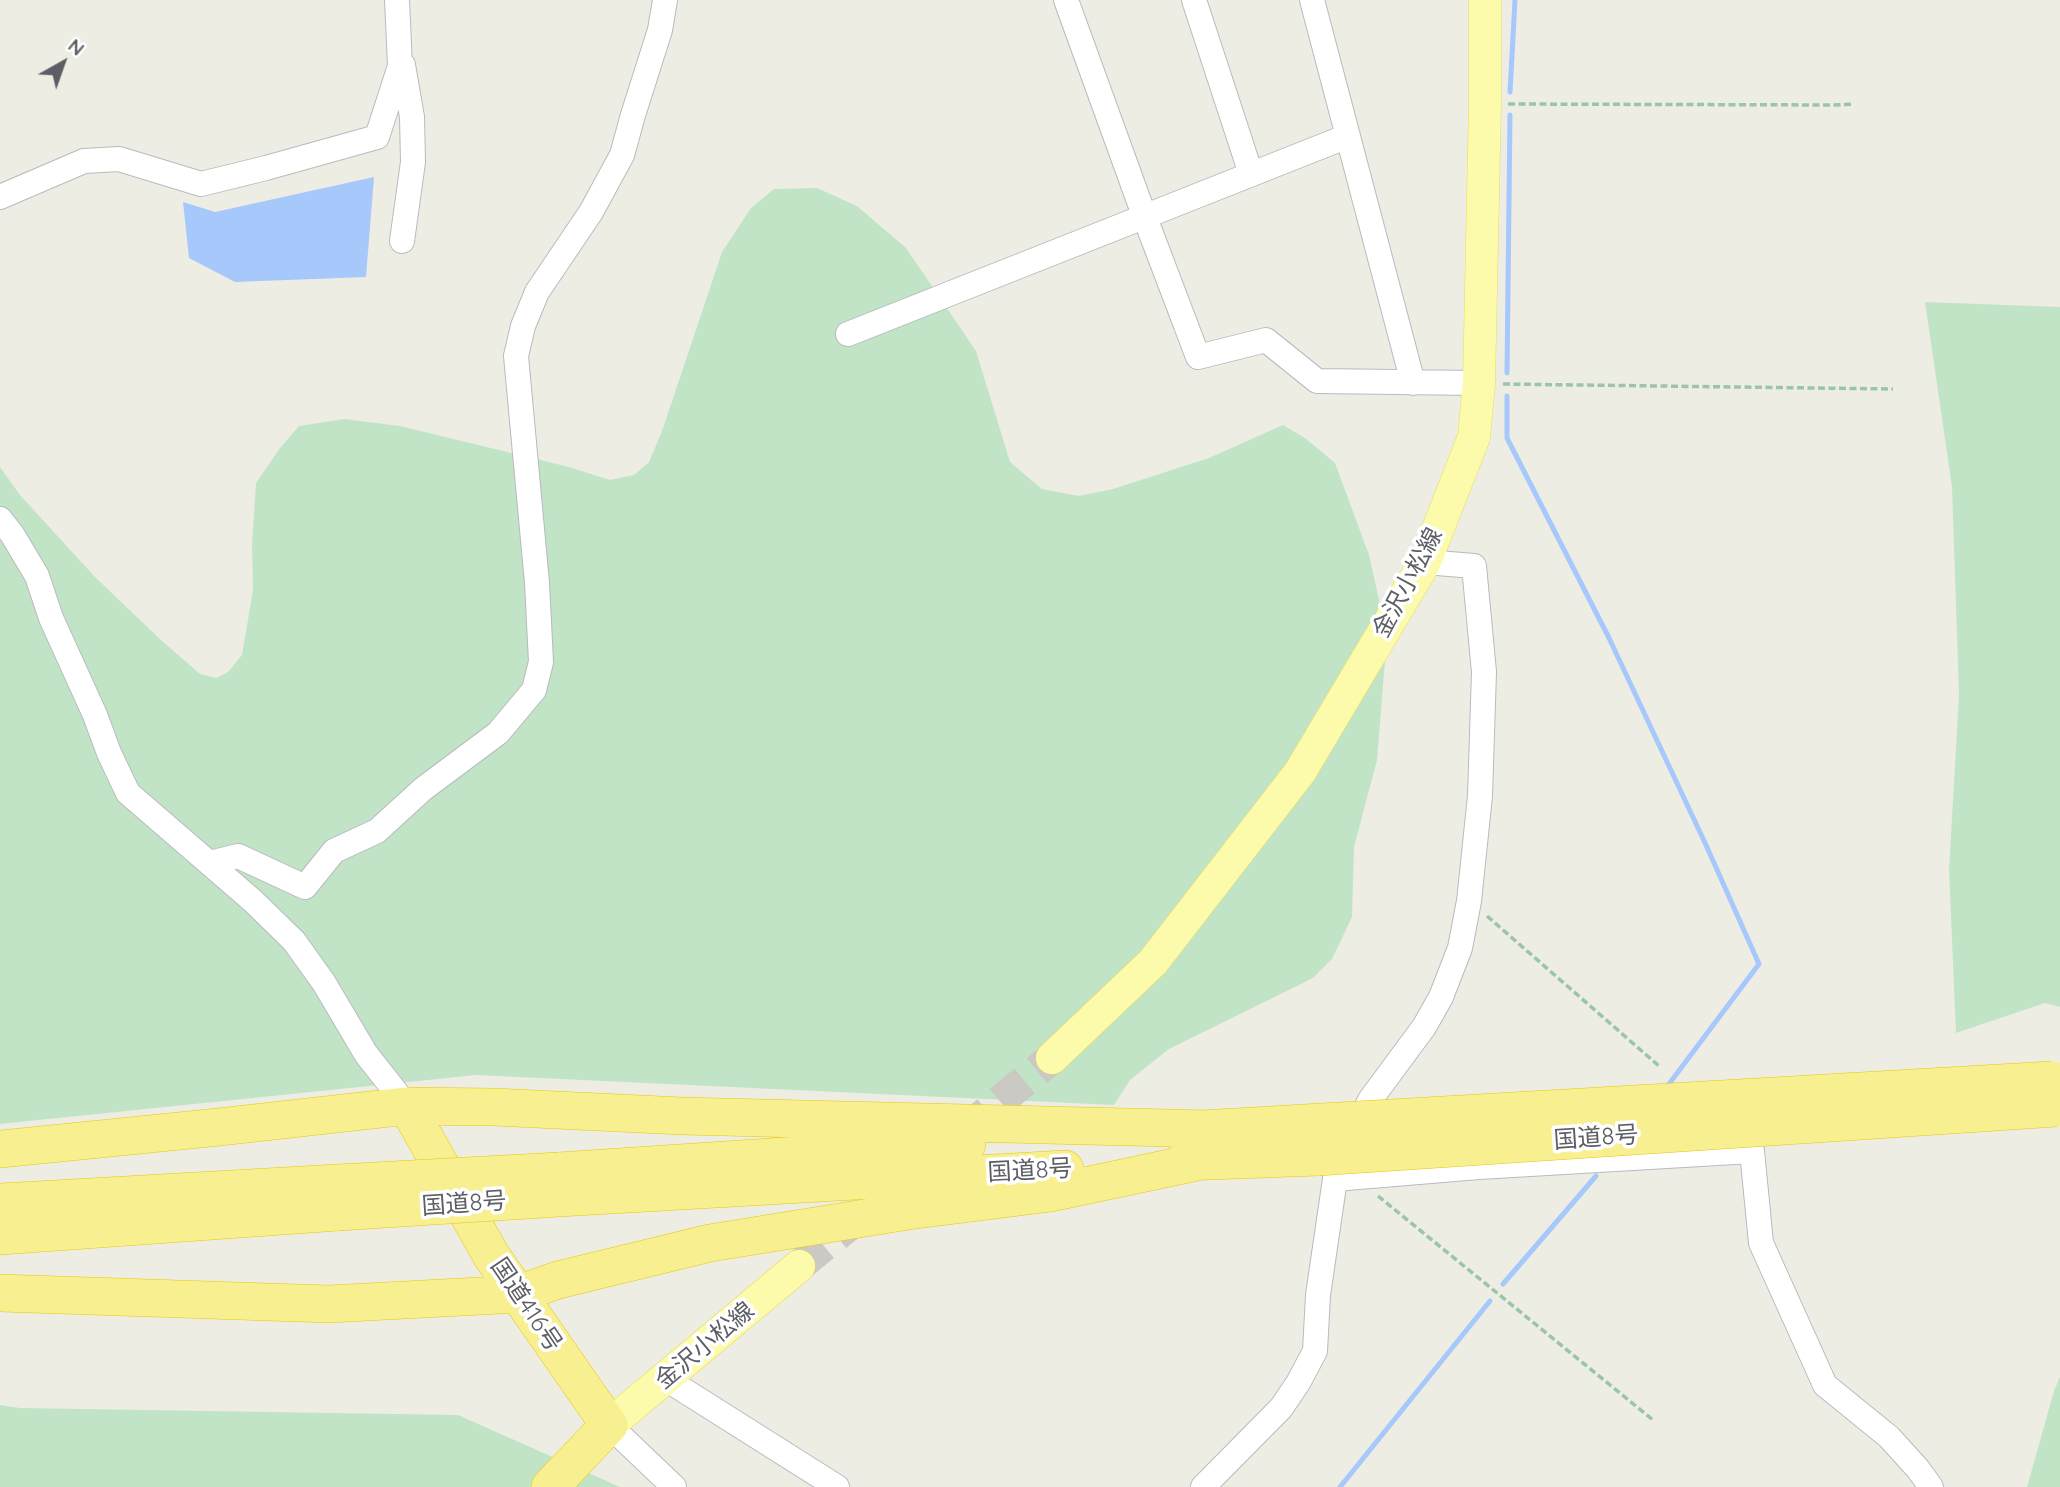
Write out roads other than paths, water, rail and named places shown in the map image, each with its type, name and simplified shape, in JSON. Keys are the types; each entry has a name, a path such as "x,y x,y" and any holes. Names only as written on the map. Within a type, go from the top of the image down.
{"highway":[{"name":"国道8号","path":"0,1202 338,1198 1208,1145 1332,1159 2057,1094"},
{"path":"0,1149 219,1128 407,1106 494,1107 682,1116 1208,1145"},
{"name":"国道416号","path":"407,1106 491,1255 609,1425"},
{"path":"0,1293 329,1304 518,1294 558,1280 710,1243 908,1211 1051,1194 1208,1145"},
{"name":"国道8号","path":"0,1236 338,1198"},
{"path":"550,1487 609,1425"}],"main road":[{"name":"金沢小松線","path":"1052,1058 1153,962 1300,772 1424,562 1474,437 1479,383 1485,0"},
{"name":"金沢小松線","path":"609,1425 799,1266"}],"street":[{"path":"397,0 411,117 413,162 402,241"},
{"path":"210,863 238,856 305,887 334,851 377,831 423,789 498,733 534,690 541,663 537,583 516,356 523,326 537,292 591,212 622,155 660,30 665,0"},
{"path":"1066,0 1198,356 1266,340 1317,381 1479,383"},
{"path":"1194,0 1251,174"},
{"path":"1312,0 1413,383"},
{"path":"0,197 84,161 118,159 201,184 377,137 400,66 400,40"},
{"path":"848,334 1348,136"},
{"path":"0,519 37,576 51,618 95,715 108,753 128,793 253,901 294,941 324,983 366,1054 407,1106"},
{"path":"1203,1487 1281,1408 1315,1351 1332,1159 1349,1141 1370,1100 1424,1027 1441,997 1460,948 1469,901 1480,796 1483,672 1474,566 1424,562"},
{"path":"1332,1159 1492,1166 1752,1151 1761,1243 1825,1385 1889,1437 1931,1487"},
{"path":"666,1379 837,1487"},
{"path":"609,1425 674,1487"}],"water":[{"path":"374,177 366,277 235,282 189,258 183,202 215,212"}],"waterway":[{"path":"1510,92 1515,0"},
{"path":"1507,373 1510,115"},
{"path":"1507,396 1507,438 1609,638 1759,964 1666,1088"},
{"path":"1503,1284 1596,1176"},
{"path":"1340,1487 1490,1301"}],"tunnel":[{"path":"963,1132 1052,1058"},
{"path":"799,1266 860,1216"}]}
